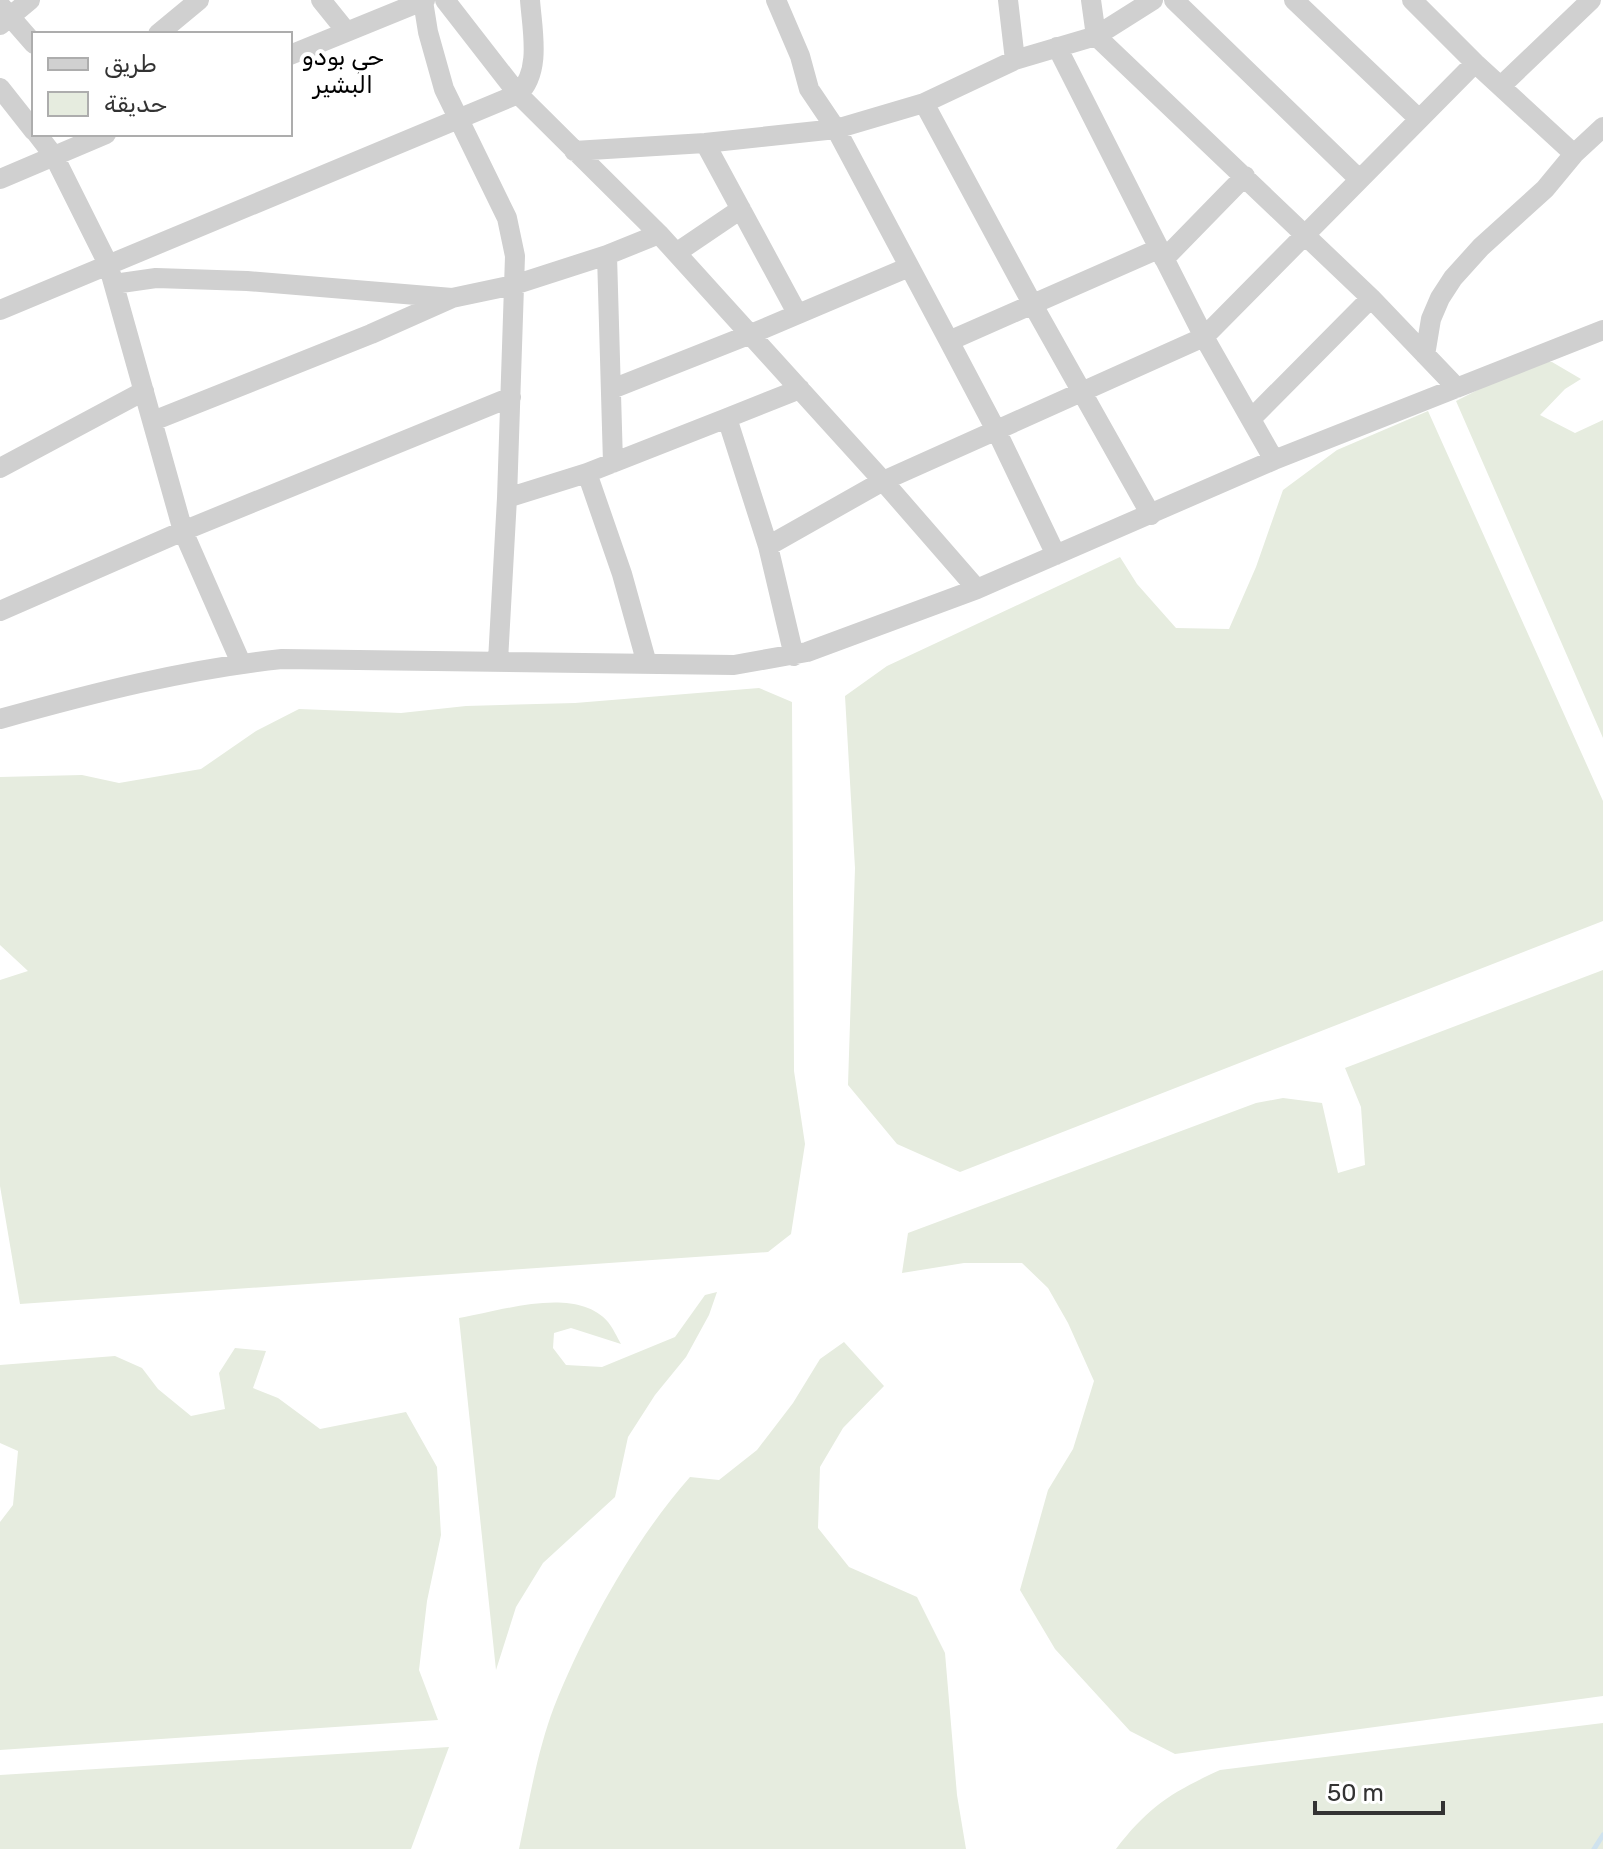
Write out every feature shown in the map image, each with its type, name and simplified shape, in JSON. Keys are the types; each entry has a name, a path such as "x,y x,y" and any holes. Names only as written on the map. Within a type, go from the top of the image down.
{"street":[{"path":"30,0 3,16 32,42"},
{"path":"160,32 199,0"},
{"path":"321,0 346,31"},
{"path":"292,54 424,0 444,89 507,218 513,240 514,285 498,661"},
{"path":"445,0 518,94 659,234 977,589"},
{"path":"0,310 111,274 518,94 527,84 534,49 530,0"},
{"path":"776,0 800,56 809,89 836,129 949,341 1056,555"},
{"path":"1008,0 1015,60"},
{"path":"1091,0 1096,36 1307,235 1457,388"},
{"path":"574,151 705,143 836,129 924,103 1015,60 1096,36 1153,0"},
{"path":"1174,0 1359,179"},
{"path":"1294,0 1419,119"},
{"path":"1412,0 1574,154"},
{"path":"1428,15 1444,0"},
{"path":"1501,86 1591,0"},
{"path":"1057,47 1204,337 1274,460"},
{"path":"768,546 883,481 1204,337 1475,63"},
{"path":"0,88 32,128"},
{"path":"924,103 1151,515"},
{"path":"1425,355 1431,319 1453,278 1481,247 1545,189 1574,154 1603,127"},
{"path":"38,136 54,156 111,274 183,531 241,663"},
{"path":"0,179 101,136"},
{"path":"705,143 797,313"},
{"path":"949,341 1161,254 1245,176"},
{"path":"676,253 741,209"},
{"path":"153,421 371,334 452,298 514,285 607,255 659,234"},
{"path":"607,255 613,463"},
{"path":"612,389 909,267"},
{"path":"111,274 247,281 452,298"},
{"path":"1251,419 1371,298"},
{"path":"0,719 150,679 282,659 734,665 794,656 977,589 1274,460 1603,330"},
{"path":"507,498 587,473 800,389"},
{"path":"0,468 144,391"},
{"path":"0,611 183,531 511,397"},
{"path":"727,418 768,546 794,656"},
{"path":"587,473 622,574 647,664"}],"green space":[{"path":"1535,361 1552,362 1581,379 1565,389 1540,415 1575,433 1603,420 1603,738 1456,401"},
{"path":"1428,411 1603,801 1603,921 960,1172 897,1144 848,1085 855,868 845,696 887,666 1120,557 1137,584 1176,628 1229,629 1256,567 1283,490 1337,450"},
{"path":"759,688 792,702 794,1071 805,1144 791,1234 768,1252 20,1304 0,1186 0,980 28,971 0,945 0,777 82,775 119,783 201,769 256,731 299,709 401,713 466,706 575,703"},
{"path":"1603,970 1603,1696 1175,1754 1130,1731 1055,1649 1020,1590 1048,1490 1073,1449 1094,1381 1068,1323 1048,1288 1022,1263 964,1263 902,1273 908,1233 1256,1103 1283,1098 1322,1103 1338,1173 1365,1165 1361,1107 1345,1068"},
{"path":"717,1292 709,1315 686,1357 655,1395 628,1437 615,1497 543,1563 516,1607 496,1670 459,1318 516,1306 577,1305 594,1311 608,1322 621,1344 571,1328 554,1333 553,1348 566,1365 602,1367 675,1337 705,1295"},
{"path":"844,1342 884,1386 843,1428 820,1467 818,1528 849,1567 917,1597 945,1653 957,1795 966,1849 519,1849 538,1759 554,1707 596,1616 631,1556 690,1477 719,1480 757,1450 793,1403 820,1359"},
{"path":"235,1348 266,1351 253,1388 278,1398 320,1429 406,1412 437,1467 441,1535 427,1601 419,1670 438,1720 0,1750 0,1522 13,1505 18,1451 0,1443 0,1365 115,1356 142,1368 158,1389 191,1416 225,1409 219,1373"},
{"path":"1603,1723 1603,1849 1116,1849 1150,1811 1220,1770"},
{"path":"449,1747 411,1849 0,1849 0,1775"}],"waterway":[{"path":"1594,1849 1603,1835"}],"district":[{"name":"حي بودو البشير","path":"343,71"}]}
